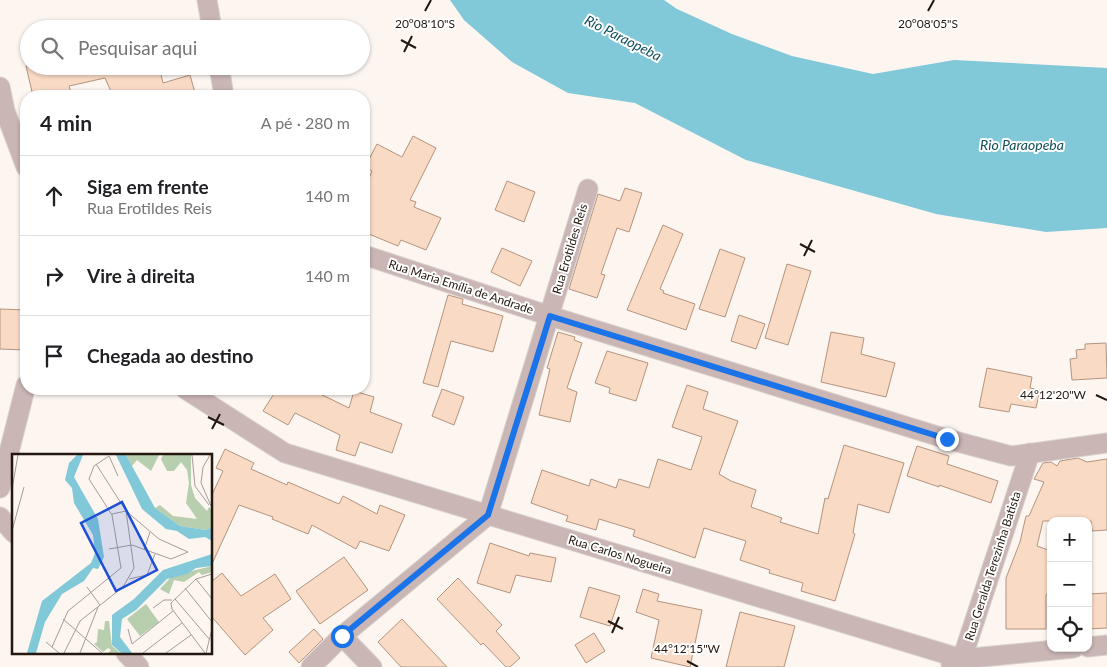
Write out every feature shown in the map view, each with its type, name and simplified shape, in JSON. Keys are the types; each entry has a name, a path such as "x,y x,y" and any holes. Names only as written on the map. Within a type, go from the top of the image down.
{"street":[{"path":"207,0 210,20"},
{"path":"220,75 223,90"},
{"path":"0,87 5,111 20,151"},
{"name":"Rua Erotildes Reis","path":"488,515 588,189"},
{"name":"Rua Maria Emília de Andrade","path":"370,257 550,316 947,439 1011,456 1107,443"},
{"path":"0,488 23,395"},
{"name":"Rua Carlos Nogueira","path":"194,395 286,453 962,659 1047,651"},
{"name":"Rua Geralda Terezinha Batista","path":"962,659 1030,453"},
{"path":"310,667 342,636 488,515"},
{"path":"0,518 12,531"},
{"path":"342,636 372,667"},
{"path":"1092,647 1107,645"},
{"path":"127,654 139,667"},
{"path":"944,667 962,659"}],"water":[{"name":"Rio Paraopeba","path":"450,0 664,0 677,9 732,34 792,56 873,74 954,60 1107,68 1107,228 1046,232 936,214 746,160 635,103 568,93 512,62 464,20"}],"building":[{"path":"28,75 161,75 163,83 190,75 194,90 110,90 105,78 69,86 70,90 32,90"},
{"path":"413,136 436,148 410,200 416,202 414,207 441,218 426,250 401,240 398,246 370,234 370,176 372,171 370,170 370,157 377,144 402,157"},
{"path":"507,181 535,192 524,222 495,210"},
{"path":"625,188 642,193 629,232 617,228 601,274 605,275 597,298 569,289 598,194 620,201"},
{"path":"663,225 683,234 660,289 664,291 663,293 695,304 686,330 627,310"},
{"path":"502,248 532,261 520,286 491,272"},
{"path":"720,249 745,258 725,317 699,309"},
{"path":"787,264 811,271 788,345 765,338"},
{"path":"448,295 463,299 462,304 503,316 493,352 451,341 438,387 423,383"},
{"path":"0,309 20,310 20,350 0,349"},
{"path":"739,315 765,324 756,349 731,341"},
{"path":"558,332 575,337 574,340 582,343 567,388 577,392 570,422 539,415 550,369 547,368"},
{"path":"831,332 864,338 861,354 895,363 886,397 821,382"},
{"path":"1106,343 1107,378 1072,380 1070,359 1077,358 1076,350 1085,349 1085,344"},
{"path":"607,351 648,363 636,401 609,393 610,388 595,383"},
{"path":"987,368 1032,377 1030,388 1040,390 1036,408 1011,404 1009,412 979,407"},
{"path":"687,385 708,392 703,409 738,421 719,474 731,481 756,490 751,507 782,518 780,522 818,534 825,498 828,499 844,445 904,463 889,513 858,504 853,533 855,534 835,601 801,591 803,583 769,573 770,570 740,560 746,541 704,528 695,558 633,536 635,530 599,519 596,530 566,521 568,516 531,503 542,470 589,486 591,479 616,488 619,479 649,488 658,459 691,470 702,437 672,427"},
{"path":"442,389 464,397 454,425 432,416"},
{"path":"273,395 322,395 349,408 353,395 367,395 374,397 370,412 402,424 392,453 360,442 355,456 336,450 340,435 295,413 288,425 263,411"},
{"path":"917,446 949,456 947,464 998,481 991,503 907,476"},
{"path":"225,449 254,463 251,469 287,485 288,482 339,504 343,496 377,514 380,505 405,515 389,551 360,541 356,549 312,525 308,534 272,519 273,517 239,505 212,564 212,495 223,471 216,468"},
{"path":"1078,458 1087,462 1107,459 1107,530 1092,531 1092,517 1047,517 1047,521 1043,521 1037,546 1047,550 1046,629 1006,629 1006,578 1020,542 1026,516 1029,516 1044,482 1034,479 1043,463 1051,462 1057,466 1060,461"},
{"path":"490,543 529,556 530,553 556,558 551,582 516,575 510,593 477,583"},
{"path":"344,557 368,590 320,624 296,591"},
{"path":"222,573 241,596 275,574 291,599 263,618 273,630 245,655 212,617 212,581"},
{"path":"458,578 502,625 496,631 520,658 510,667 506,667 483,643 481,645 437,599"},
{"path":"589,587 620,596 610,626 580,617"},
{"path":"643,589 659,594 657,601 702,610 690,667 651,658 659,620 636,612"},
{"path":"1107,593 1107,628 1092,629 1092,594"},
{"path":"740,612 795,626 784,667 726,667"},
{"path":"402,619 447,667 401,667 378,642"},
{"path":"314,629 323,639 299,663 289,652"},
{"path":"594,633 605,651 586,663 575,645"}],"route":[{"path":"342,636 488,515 550,316 947,439"}]}
